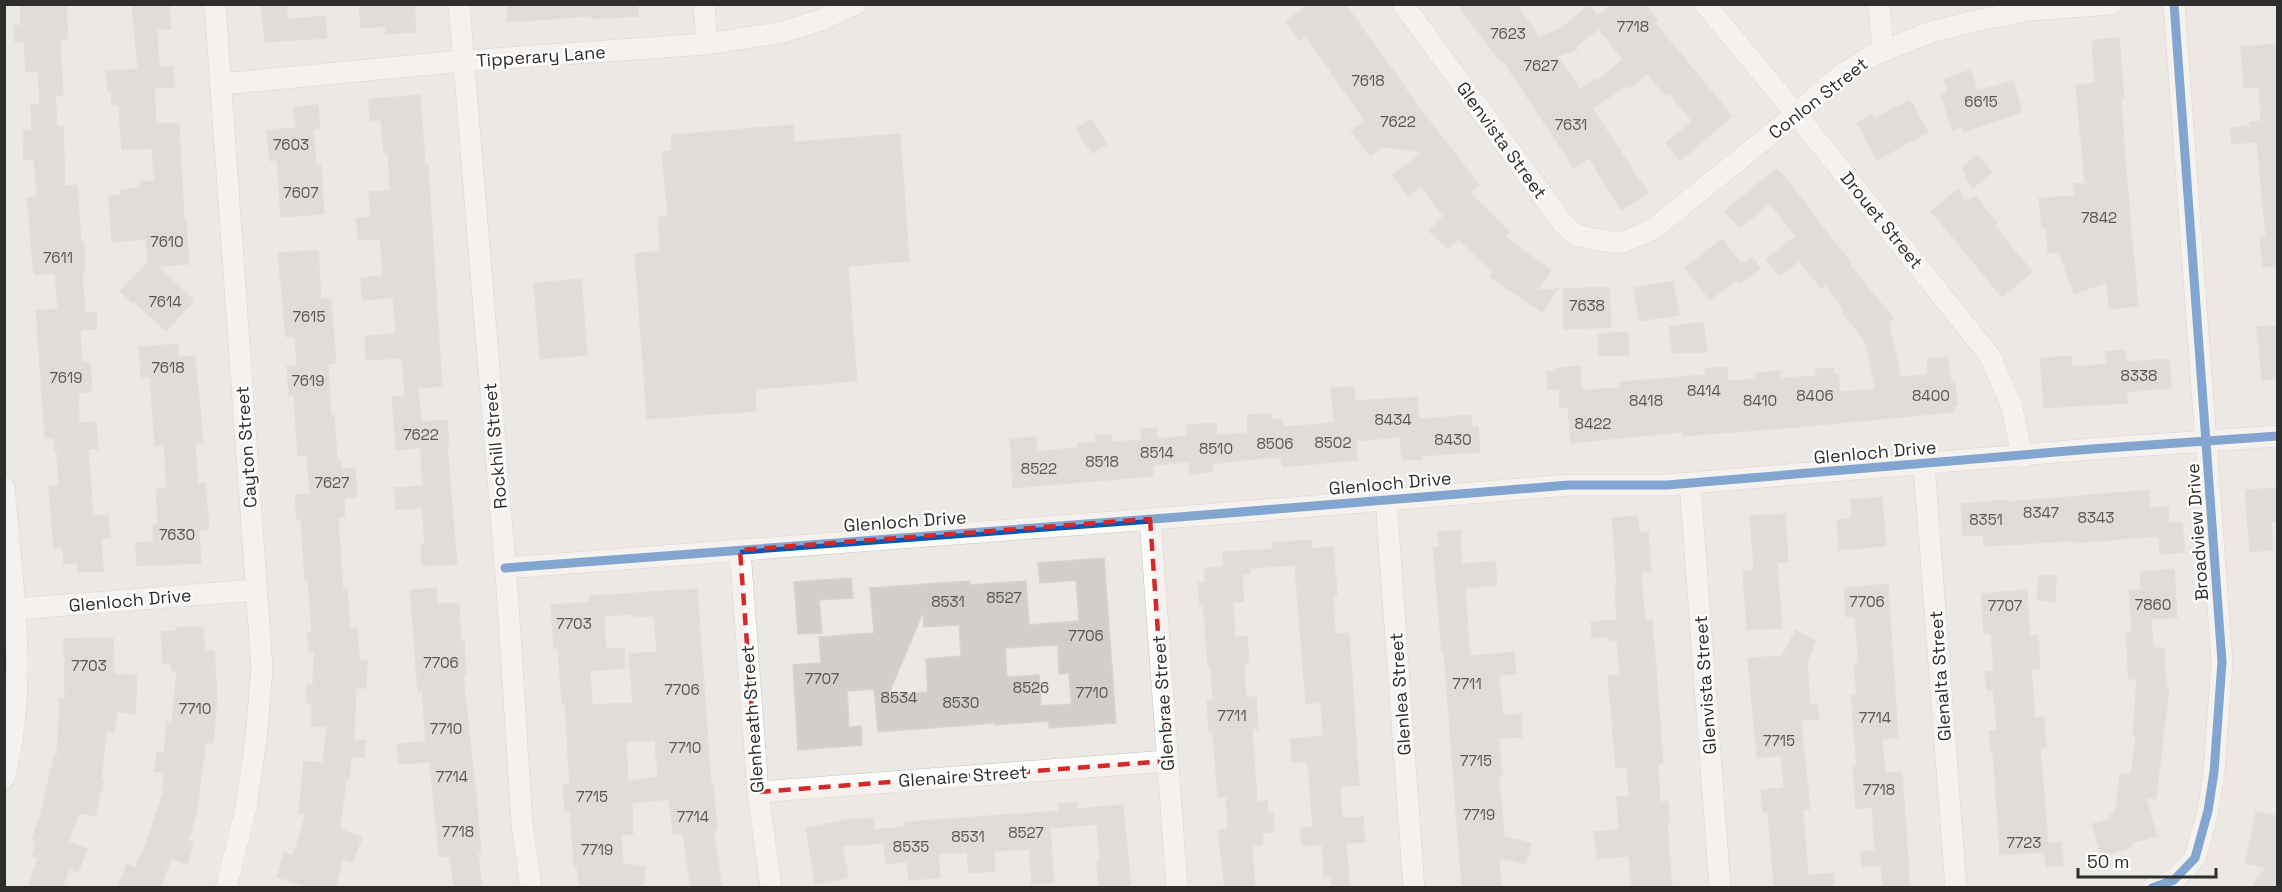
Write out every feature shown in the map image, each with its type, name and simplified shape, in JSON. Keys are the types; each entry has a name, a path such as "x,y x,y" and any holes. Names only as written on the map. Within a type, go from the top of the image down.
{"street":[{"name":"Cayton Street","path":"214,4 262,668 256,739 246,808 226,888"},
{"name":"Rockhill Street","path":"459,4 505,568 522,817 531,888"},
{"path":"705,4 707,44"},
{"name":"Tipperary Lane","path":"221,84 463,62 707,44 783,32 821,20 856,4"},
{"name":"Glenvista Street","path":"1403,4 1565,226 1577,235 1609,242 1623,242"},
{"name":"Drouet Street","path":"1705,4 1990,356 2012,407 2022,457"},
{"path":"1879,4 1883,51"},
{"name":"Conlon Street","path":"1623,242 1638,238 1652,230 1841,75 1869,57 1931,32 1986,19 2030,10 2112,4"},
{"name":"Broadview Drive","path":"2152,888 2174,880 2195,858 2208,811 2214,772 2222,662 2174,4"},
{"name":"Glenloch Drive","path":"505,568 1569,485 1690,483 2022,457 2092,449 2277,436"},
{"name":"Glenalta Street","path":"1924,465 1956,888"},
{"name":"Glenvista Street","path":"1690,483 1720,888"},
{"path":"4,487 9,610 17,705 10,759 4,778"},
{"name":"Glenlea Street","path":"1386,500 1414,888"},
{"name":"Glenbrae Street","path":"1150,519 1177,888"},
{"name":"Glenheath Street","path":"740,550 758,792 771,888"},
{"name":"Glenloch Drive","path":"9,610 256,590"},
{"name":"Glenaire Street","path":"758,792 1167,760"}],"highlighted area":[{"path":"1150,519 1167,761 758,792 740,550"}],"building":[{"path":"20,4 66,4 68,39 60,40 63,95 55,95 57,127 63,126 65,186 77,185 81,242 84,242 85,272 82,273 85,313 96,312 97,329 80,330 82,362 90,362 92,392 78,393 79,423 96,422 98,449 88,449 93,516 108,515 110,537 101,538 103,571 78,572 77,563 64,564 63,547 54,548 49,487 59,486 57,451 55,451 54,438 45,438 36,310 58,309 55,273 34,275 27,198 37,197 34,159 24,160 23,131 32,130 31,105 40,104 38,71 26,72 24,41 15,42 14,26 21,25"},
{"path":"132,4 169,4 171,29 157,30 159,67 173,66 174,87 154,88 156,124 179,123 184,220 186,220 189,264 158,266 194,301 166,331 120,291 148,263 146,239 112,242 109,196 121,195 121,190 141,187 140,182 155,181 152,148 122,150 119,105 112,105 111,91 108,91 106,71 138,69"},
{"path":"261,4 286,4 287,19 325,16 327,38 265,42"},
{"path":"359,4 414,4 416,32 386,34 386,26 361,28"},
{"path":"507,4 638,4 638,16 592,19 591,16 508,22"},
{"path":"1309,4 1345,4 1419,107 1479,185 1469,192 1510,232 1505,237 1551,270 1537,290 1558,289 1542,312 1490,277 1493,272 1458,239 1448,249 1429,231 1443,216 1421,186 1408,196 1392,175 1423,152 1383,147 1370,156 1351,131 1365,121 1306,36 1300,41 1286,22"},
{"path":"1457,4 1516,4 1539,37 1560,29 1589,5 1598,16 1612,4 1645,4 1658,21 1655,23 1732,116 1680,161 1666,143 1692,121 1669,93 1666,96 1647,74 1628,89 1626,86 1592,108 1648,193 1621,210 1589,158 1574,168 1504,62 1502,63","holes":["1598,29 1623,59 1597,81 1595,79 1580,89 1557,56 1577,50 1576,47"]},
{"path":"2119,38 2126,171 2138,306 2109,309 2107,282 2074,294 2059,252 2048,253 2046,228 2042,228 2039,198 2075,196 2074,184 2085,183 2076,85 2095,83 2092,40"},
{"path":"2277,44 2277,266 2263,267 2260,238 2266,237 2257,142 2232,144 2230,128 2250,126 2250,122 2261,121 2259,87 2244,88 2241,47"},
{"path":"1971,70 1977,91 2013,81 2022,112 1963,132 1962,127 1952,130 1941,94 1948,92 1944,79"},
{"path":"420,95 425,166 428,165 442,386 418,388 421,422 447,420 449,446 447,446 457,564 422,566 421,545 425,545 422,508 396,510 394,488 423,486 420,448 396,450 392,397 405,396 402,358 366,360 365,336 396,334 393,298 362,300 361,278 383,276 380,239 358,240 356,218 371,217 369,192 390,191 388,153 384,153 381,120 370,121 369,99"},
{"path":"1910,100 1928,132 1877,160 1857,123 1872,115 1874,119"},
{"path":"318,105 320,128 313,129 316,167 321,166 324,214 281,217 277,160 270,161 267,130 296,128 294,107"},
{"path":"1091,119 1107,144 1092,153 1076,129"},
{"path":"793,125 794,142 900,134 909,261 848,266 857,381 755,389 756,411 647,419 635,254 660,251 658,217 668,217 662,152 672,151 671,135"},
{"path":"1977,155 1992,172 1973,188 1967,180 1963,167"},
{"path":"1777,168 1893,318 1888,322 1901,377 1928,375 1927,359 1947,357 1951,383 1955,383 1957,406 1953,406 1954,412 1786,428 1682,436 1682,432 1571,443 1568,407 1560,408 1559,389 1548,390 1546,372 1556,371 1556,368 1580,366 1582,390 1620,388 1620,382 1705,375 1705,369 1727,367 1728,381 1756,379 1756,373 1780,371 1780,377 1783,378 1816,376 1816,369 1834,368 1834,374 1838,374 1840,392 1876,389 1865,341 1842,312 1844,310 1825,285 1821,288 1799,261 1780,276 1766,259 1796,236 1770,203 1740,228 1725,211"},
{"path":"1959,189 1965,201 1976,197 1997,223 1994,225 2032,272 2002,297 1931,211"},
{"path":"1722,239 1742,265 1752,257 1760,268 1740,284 1736,280 1710,300 1685,268"},
{"path":"318,250 321,299 331,298 336,363 328,364 331,416 334,415 337,460 341,460 341,469 355,468 357,497 344,498 345,517 338,517 343,590 347,589 350,628 357,628 359,660 367,660 366,688 356,688 354,740 366,741 364,758 351,757 340,829 362,838 352,862 343,859 335,888 310,888 277,877 284,853 293,856 306,814 299,813 304,761 323,763 327,727 312,726 312,703 306,703 307,685 313,685 314,652 309,652 307,633 312,632 308,580 305,580 301,520 297,520 295,495 310,494 307,455 298,456 294,395 289,396 287,366 297,366 295,336 286,337 278,253"},
{"path":"581,279 587,355 540,359 534,283"},
{"path":"1673,281 1679,315 1639,321 1634,288"},
{"path":"1609,287 1611,327 1564,329 1563,289"},
{"path":"1703,322 1707,352 1673,353 1669,327"},
{"path":"2277,326 2277,379 2262,380 2257,327"},
{"path":"1628,332 1629,355 1599,356 1598,334"},
{"path":"178,344 178,357 195,356 203,443 195,444 198,484 205,483 209,529 199,530 201,563 137,566 136,543 154,542 153,524 158,524 156,488 167,488 164,446 155,446 150,377 141,377 139,347"},
{"path":"2125,350 2126,362 2169,359 2171,388 2127,392 2127,403 2044,408 2040,358 2071,356 2072,367 2107,364 2106,352"},
{"path":"1354,387 1355,401 1417,397 1419,419 1471,415 1472,427 1478,426 1480,452 1421,456 1422,459 1402,460 1400,437 1356,441 1358,460 1282,467 1281,457 1244,460 1212,464 1212,472 1190,474 1189,462 1153,465 1153,476 1013,488 1010,439 1036,437 1037,451 1078,448 1078,443 1096,442 1095,435 1111,434 1111,442 1142,440 1141,429 1157,428 1157,439 1187,436 1186,425 1216,423 1217,435 1248,433 1247,415 1271,414 1271,420 1282,419 1283,427 1334,423 1331,388"},
{"path":"2277,488 2277,522 2271,522 2273,550 2250,552 2245,490"},
{"path":"2149,490 2150,508 2168,507 2169,523 2182,522 2185,552 2160,554 2159,536 2074,543 2073,541 1984,546 1983,535 1963,536 1961,504"},
{"path":"1882,497 1886,546 1839,550 1837,520 1852,518 1851,500"},
{"path":"1785,514 1788,562 1777,563 1782,628 1747,630 1743,571 1754,570 1750,516"},
{"path":"1638,516 1639,532 1648,532 1651,572 1641,572 1645,620 1652,620 1663,764 1658,765 1660,802 1668,801 1670,822 1667,823 1672,888 1632,888 1629,856 1597,859 1594,832 1619,830 1617,797 1629,796 1627,767 1616,768 1608,676 1620,675 1617,640 1608,640 1607,637 1592,638 1591,622 1617,620 1612,518"},
{"path":"1460,530 1462,564 1495,561 1497,585 1465,588 1470,656 1514,652 1516,674 1499,675 1503,715 1521,714 1522,737 1499,738 1502,776 1499,777 1504,837 1531,843 1526,864 1499,858 1501,888 1462,888 1444,652 1442,653 1433,547 1439,547 1438,532"},
{"path":"1312,540 1312,549 1333,547 1337,595 1333,596 1335,634 1349,633 1359,785 1340,786 1342,818 1363,817 1365,842 1346,843 1350,888 1332,888 1331,876 1324,877 1322,845 1302,846 1300,828 1313,827 1307,761 1292,762 1290,739 1323,736 1321,702 1306,704 1295,565 1250,568 1251,574 1242,574 1244,601 1233,602 1235,637 1247,636 1249,663 1244,664 1246,697 1256,697 1258,729 1252,729 1257,800 1267,801 1268,813 1273,813 1274,832 1262,833 1263,845 1252,846 1255,888 1225,888 1218,830 1228,830 1226,797 1218,797 1213,732 1209,733 1207,700 1213,700 1211,666 1208,666 1203,604 1200,605 1198,583 1205,583 1204,568 1223,567 1223,552 1273,549 1273,543"},
{"path":"1104,558 1116,723 1049,728 1048,721 995,725 995,723 878,732 874,689 847,691 849,727 861,726 862,745 798,750 793,665 821,663 819,637 874,633 870,588 970,581 970,585 1026,581 1029,625 1079,621 1076,580 1040,583 1038,563","holes":["923,612 924,627 959,625 961,656 926,659 928,692 888,696","1058,645 1059,674 1069,673 1071,704 1041,706 1039,675 1007,677 1005,648"]},
{"path":"2174,569 2177,618 2151,619 2153,648 2164,648 2166,687 2169,687 2156,799 2146,797 2157,836 2131,843 2132,847 2101,855 2092,824 2110,819 2109,815 2115,813 2120,774 2131,775 2136,736 2133,735 2137,679 2129,679 2126,632 2132,631 2129,591 2141,590 2140,572"},
{"path":"2039,575 2056,576 2055,602 2037,600"},
{"path":"851,578 853,598 819,600 822,633 798,634 794,582"},
{"path":"1888,584 1898,738 1882,739 1885,773 1902,772 1910,888 1883,888 1881,865 1862,867 1860,852 1875,850 1872,807 1856,809 1853,766 1857,766 1851,695 1857,695 1854,664 1859,663 1855,616 1846,617 1844,588"},
{"path":"436,588 437,604 459,603 461,642 464,641 466,675 463,676 477,805 481,853 478,853 482,888 454,888 450,856 439,857 430,762 399,764 397,744 426,742 422,690 418,691 410,590"},
{"path":"697,589 711,784 713,784 717,830 713,830 722,888 691,888 683,833 673,834 669,799 632,803 633,834 621,835 623,864 645,866 643,888 580,888 577,867 574,867 570,810 565,811 563,784 570,784 565,703 562,703 558,648 554,649 551,605 590,602 589,596","holes":["634,614 634,617 654,616 657,652 629,654 633,703 592,705 590,671 625,668 624,648 606,649 604,616","655,740 658,777 628,781 626,742"]},
{"path":"2027,590 2030,636 2038,635 2040,669 2031,670 2035,718 2044,717 2046,747 2040,748 2048,843 2061,842 2063,865 2046,867 2044,852 2000,855 1993,751 1991,752 1989,731 1997,730 1993,689 1987,690 1985,672 1994,671 1991,633 1984,634 1981,594"},
{"path":"203,626 205,651 214,650 217,698 213,743 206,742 196,814 188,841 193,842 187,864 171,859 160,888 118,888 127,864 135,868 140,855 142,856 164,791 162,790 164,773 154,771 157,752 164,753 167,722 172,722 177,671 172,671 171,663 163,664 161,632 177,631 176,628"},
{"path":"1796,630 1815,641 1807,663 1810,705 1817,704 1819,719 1801,720 1810,809 1803,809 1808,875 1833,873 1834,888 1774,888 1768,812 1763,812 1761,790 1784,788 1781,756 1757,758 1748,658 1782,656"},
{"path":"113,638 114,674 137,675 135,714 117,711 114,733 106,732 101,778 104,779 95,816 79,813 69,842 87,849 78,872 69,869 62,888 28,888 38,858 32,856 36,842 32,840 41,813 54,756 57,757 60,699 65,699 64,639"},
{"path":"1076,802 1076,809 1123,805 1131,888 1099,888 1097,862 1100,862 1097,824 1050,828 1054,882 1032,884 1029,849 994,851 995,871 969,873 967,852 938,854 940,878 909,880 907,862 886,864 884,843 843,846 848,878 815,884 806,828 848,819 874,818 874,830 904,827 904,822 1059,811 1058,803"},
{"path":"2256,812 2277,816 2277,888 2251,888 2265,868 2245,863"}],"cycle path":[{"path":"2152,888 2174,880 2195,858 2208,811 2214,772 2222,662 2174,4"},
{"path":"505,568 1569,485 1667,485 2092,449 2278,436"}]}
